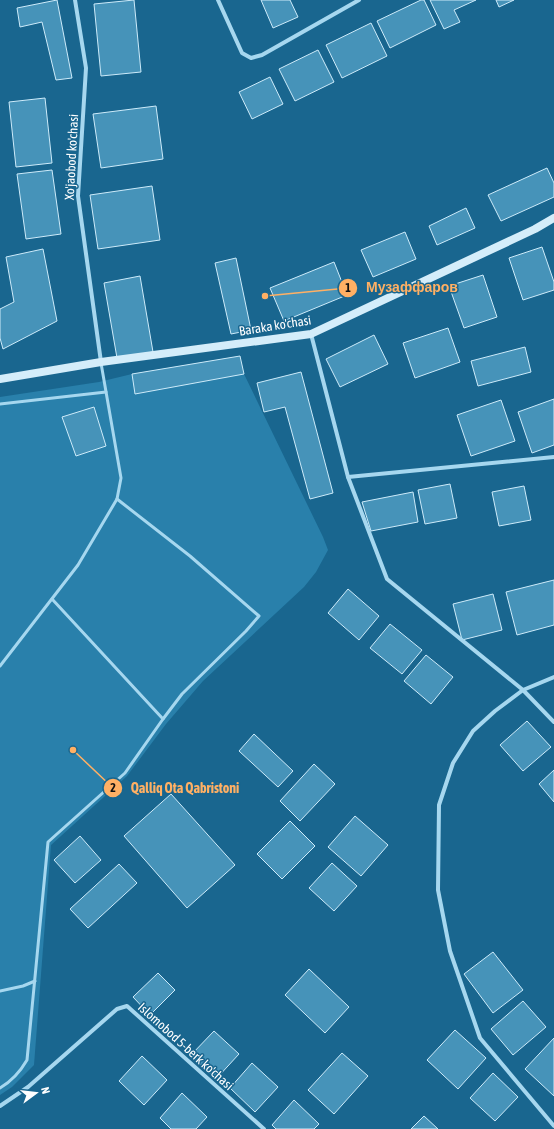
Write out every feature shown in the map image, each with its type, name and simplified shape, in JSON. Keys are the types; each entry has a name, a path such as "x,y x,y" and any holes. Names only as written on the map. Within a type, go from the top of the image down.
{"main road":[{"name":"Baraka ko'chasi","path":"0,379 100,362 311,334 535,229 554,218"}],"street":[{"name":"Xo'jaobod ko'chasi","path":"75,0 86,68 78,196 100,362"},
{"path":"218,0 242,53 251,58 262,55 359,0"},
{"path":"311,334 348,478 387,579 523,690 554,722"},
{"path":"348,478 554,457"},
{"path":"554,677 523,690 495,711 473,731 453,763 439,806 438,890 450,951 480,1038 554,1126"},
{"name":"Islomobod 5-berk ko'chasi","path":"0,1106 28,1087 117,1009 127,1006 264,1129"}],"lane":[{"path":"0,666 78,565 117,499 120,478 100,362"},
{"path":"0,404 106,392"},
{"path":"0,1088 8,1083 21,1070 26,1060 48,842 125,773 163,718 182,694 246,631 259,616 190,556 117,499"},
{"path":"52,599 163,718"},
{"path":"0,992 35,981"}],"shaded area":[{"path":"132,374 244,374 328,550 316,572 304,587 203,681 166,724 127,776 51,845 34,1065 12,1087 0,1095 0,397 99,382"}],"building":[{"path":"57,0 72,78 56,80 42,22 20,27 17,8"},
{"path":"134,0 141,72 101,76 94,4"},
{"path":"261,0 290,0 298,17 273,28"},
{"path":"421,0 424,0 436,25 390,48 377,21"},
{"path":"430,0 476,0 454,10 460,22 444,29"},
{"path":"496,0 514,0 499,7"},
{"path":"371,23 387,56 342,78 326,45"},
{"path":"318,50 334,82 295,101 279,69"},
{"path":"270,77 283,104 252,119 239,92"},
{"path":"45,98 52,163 16,167 9,102"},
{"path":"156,106 163,159 101,168 93,114"},
{"path":"547,168 554,183 554,197 501,221 488,195"},
{"path":"52,170 61,234 26,239 17,174"},
{"path":"152,186 160,240 98,249 90,195"},
{"path":"466,208 475,228 437,245 429,226"},
{"path":"405,232 416,259 373,277 361,250"},
{"path":"542,247 554,282 554,290 523,300 509,258"},
{"path":"43,249 57,321 3,349 0,338 0,309 14,302 6,257"},
{"path":"236,258 251,330 231,334 215,263"},
{"path":"334,262 347,295 284,321 270,288"},
{"path":"483,275 497,317 464,328 449,286"},
{"path":"140,276 153,352 117,358 104,283"},
{"path":"448,328 460,362 415,378 403,343"},
{"path":"374,335 388,364 340,387 326,359"},
{"path":"525,347 531,372 478,386 471,361"},
{"path":"240,356 244,374 135,394 132,374"},
{"path":"301,372 333,493 310,499 285,407 264,412 257,383"},
{"path":"554,399 554,445 532,453 518,412"},
{"path":"501,400 515,441 471,456 457,415"},
{"path":"94,407 106,446 76,456 62,417"},
{"path":"450,484 457,518 425,524 418,490"},
{"path":"524,486 531,520 499,526 492,492"},
{"path":"413,492 418,522 371,531 362,502"},
{"path":"554,580 554,625 517,635 506,592"},
{"path":"348,589 379,616 359,640 328,613"},
{"path":"493,594 502,630 462,640 453,604"},
{"path":"390,624 422,650 402,674 370,648"},
{"path":"426,655 453,677 431,704 404,681"},
{"path":"527,721 551,747 523,771 500,745"},
{"path":"254,734 293,771 278,787 239,751"},
{"path":"314,764 335,784 300,821 280,801"},
{"path":"554,770 554,802 539,784"},
{"path":"171,794 235,865 187,908 124,836"},
{"path":"355,816 388,845 361,876 328,847"},
{"path":"290,821 315,846 282,879 257,854"},
{"path":"80,836 101,860 75,883 54,860"},
{"path":"332,863 357,886 334,911 309,888"},
{"path":"119,864 137,883 88,928 70,909"},
{"path":"493,952 523,990 493,1013 464,974"},
{"path":"309,969 349,1007 325,1033 285,995"},
{"path":"158,973 175,990 150,1015 133,997"},
{"path":"523,1001 546,1027 513,1055 491,1029"},
{"path":"455,1030 486,1058 458,1089 427,1060"},
{"path":"214,1031 239,1054 216,1079 191,1055"},
{"path":"554,1038 554,1096 525,1069"},
{"path":"342,1053 368,1076 334,1114 308,1090"},
{"path":"142,1056 167,1080 144,1105 119,1081"},
{"path":"252,1063 278,1087 255,1112 230,1088"},
{"path":"493,1073 518,1097 495,1121 470,1098"},
{"path":"182,1093 207,1117 196,1129 171,1129 160,1118"},
{"path":"294,1100 319,1124 314,1129 276,1129 272,1125"},
{"path":"424,1116 438,1129 411,1129"}],"place":[{"name":"Музаффаров","path":"265,296"},
{"name":"Qalliq Ota Qabristoni","path":"73,750"}]}
